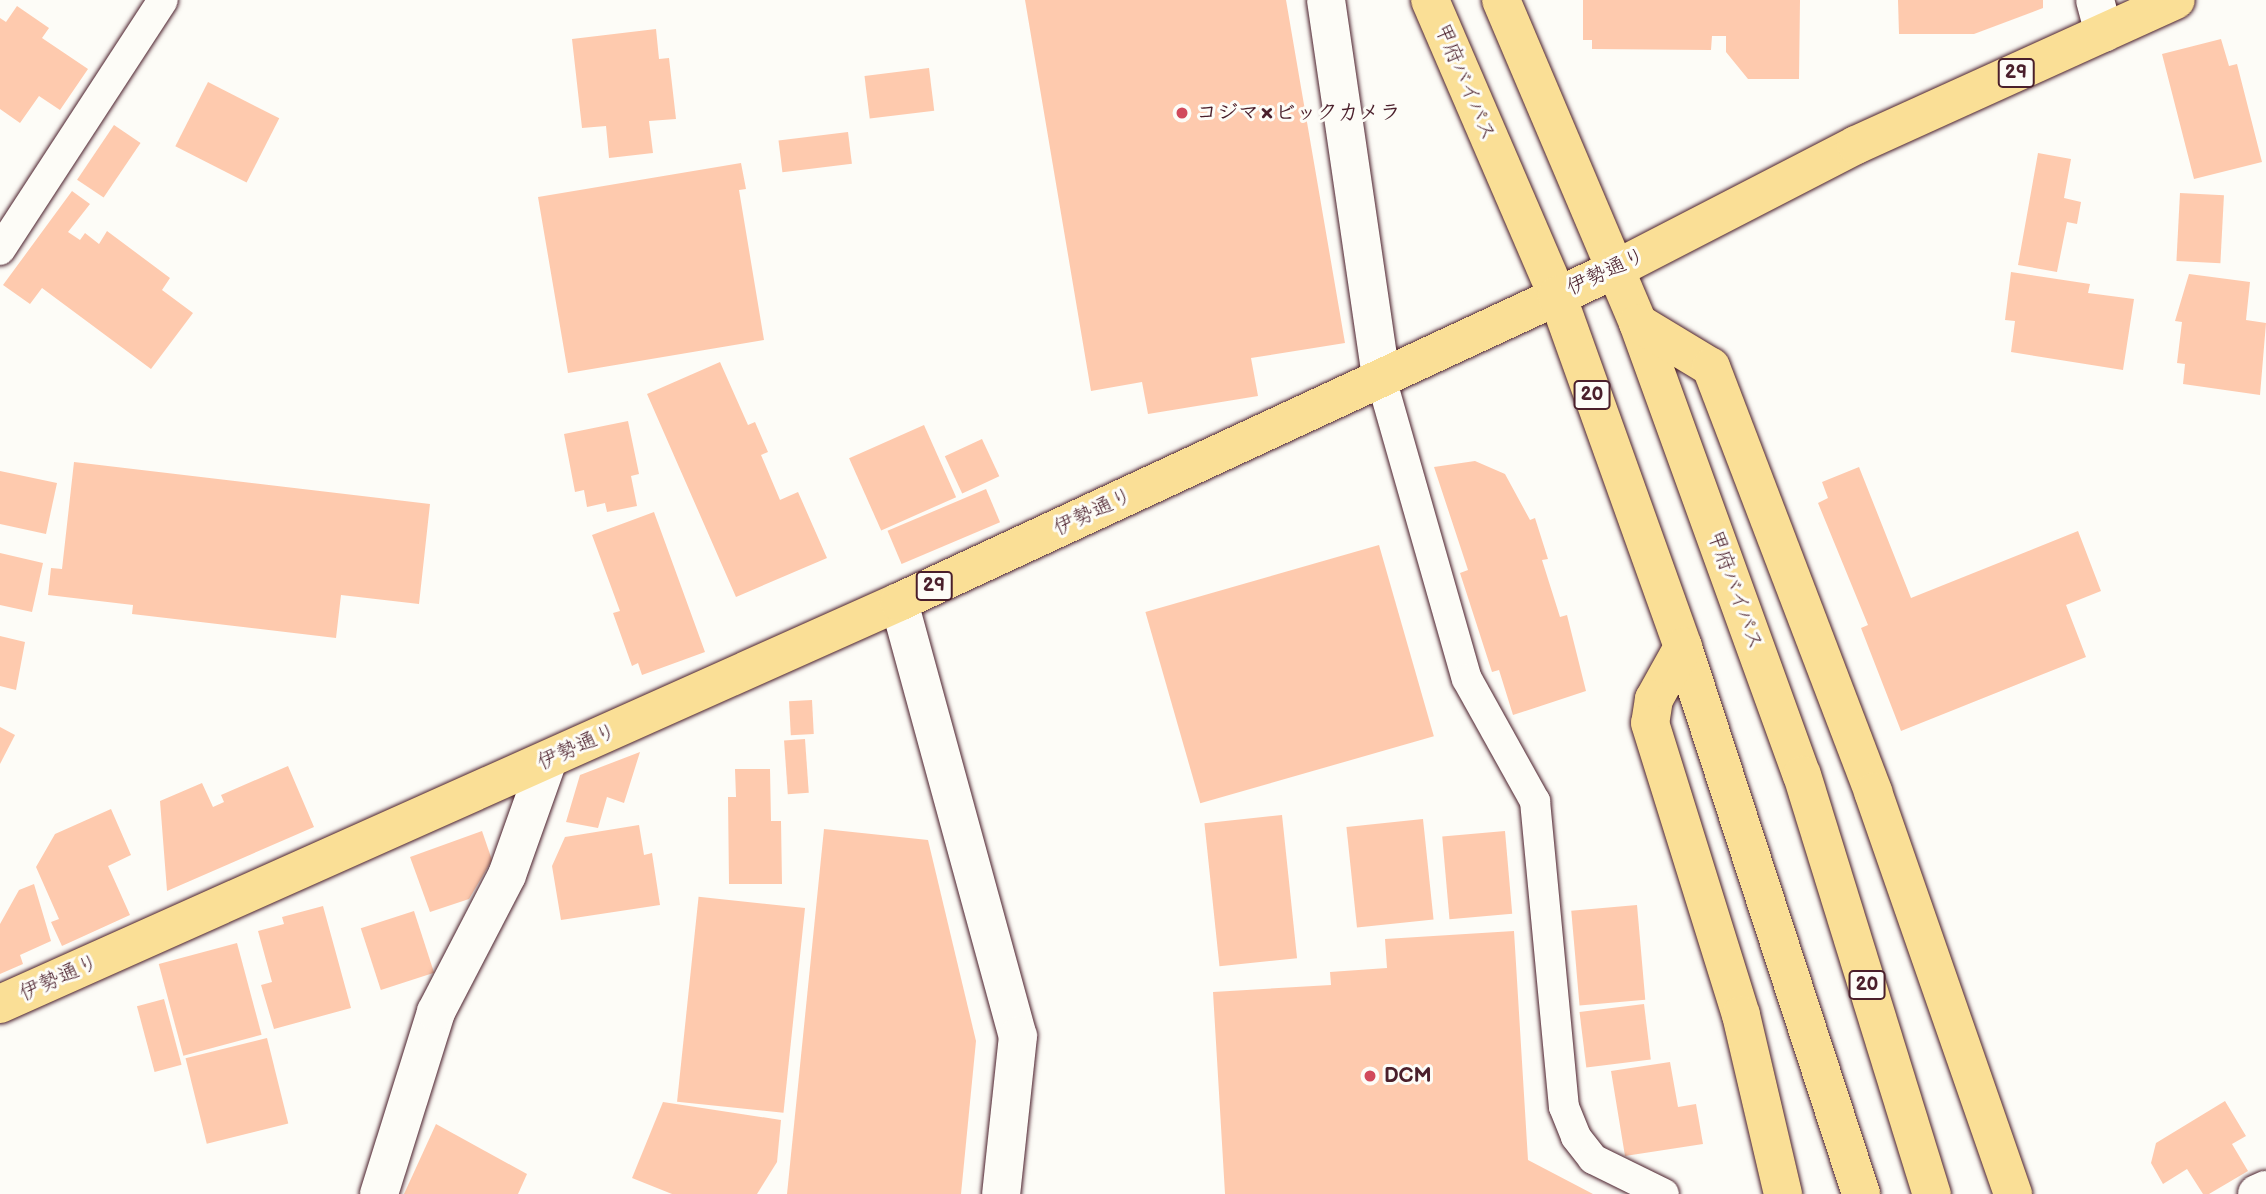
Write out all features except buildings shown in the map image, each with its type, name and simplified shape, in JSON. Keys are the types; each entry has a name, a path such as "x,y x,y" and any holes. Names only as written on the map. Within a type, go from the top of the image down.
{"main road":[{"name":"甲府バイパス","path":"1430,0 1557,295 1683,647 1861,1194"},
{"name":"甲府バイパス","path":"1501,0 1638,323 1802,775 1932,1194"},
{"name":"伊勢通り","path":"0,1004 899,603 1616,269 2099,16 2176,0"},
{"path":"1638,323 1711,367 1873,792 2013,1194"},
{"path":"1683,647 1654,699 1650,723 1741,1015 1783,1194"}],"street":[{"path":"1326,0 1381,378"},
{"path":"899,603 1018,1036 1002,1194"},
{"path":"379,1194 436,1012 507,875 548,760"},
{"path":"2257,1194 2266,1190"}],"lane":[{"path":"0,250 163,0"},
{"path":"1381,378 1467,679 1535,801 1563,1107 1576,1137 1593,1159 1664,1194"}],"place":[{"name":"コジマ×ビックカメラ","path":"1182,113"},
{"name":"DCM","path":"1370,1076"}]}
